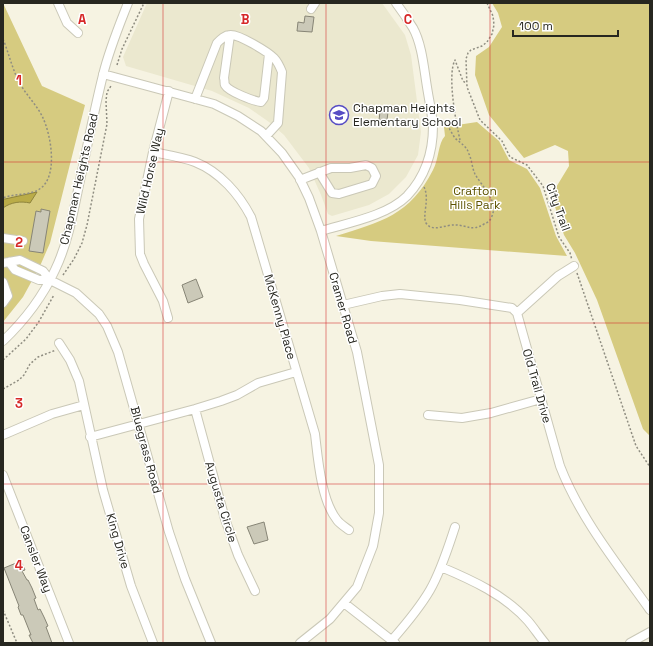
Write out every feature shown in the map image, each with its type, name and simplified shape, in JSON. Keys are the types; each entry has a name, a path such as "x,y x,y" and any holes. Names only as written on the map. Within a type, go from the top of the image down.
{"street":[{"path":"58,3 67,23 78,33"},
{"name":"Chapman Heights Road","path":"3,341 32,307 50,280 58,262 71,224 103,74 128,3"},
{"path":"321,231 379,213 394,206 406,196 418,181 429,156 433,125 421,54 414,29 396,3"},
{"path":"230,35 224,78 225,85 229,89 254,101 261,102 264,98 269,54"},
{"path":"195,99 217,42 223,37 230,35 241,37 274,57 282,72 278,123 266,136"},
{"name":"Cramer Road","path":"103,74 214,104 238,116 261,131 282,153 300,180 309,198 321,231 357,352 379,465 379,513 373,546 357,587 330,619 300,643"},
{"name":"Wild Horse Way","path":"168,318 163,301 144,264 139,242 139,219 153,152 169,91"},
{"name":"McKenny Place","path":"153,152 195,162 216,174 243,203 251,217 315,434 325,494 331,511 349,530"},
{"path":"300,180 320,172 332,168 366,166 372,168 376,176 372,184 339,194 332,193 320,172"},
{"path":"3,238 23,241"},
{"name":"Bluegrass Road","path":"6,263 20,260 43,271 50,280 76,293 99,314 107,326 118,352 169,532 185,579 211,643"},
{"path":"343,306 382,296 400,294 460,300 506,307 512,308 517,313 558,276 574,266"},
{"path":"3,282 8,296 3,303"},
{"name":"Old Trail Drive","path":"517,313 560,466 568,487 587,519 650,610"},
{"name":"King Drive","path":"59,343 70,360 79,381 90,437 103,490 131,586 153,643"},
{"path":"90,437 195,409 237,395 258,383 296,372"},
{"path":"428,415 462,418 491,413 541,399"},
{"path":"3,434 52,414 84,405"},
{"name":"Augusta Circle","path":"195,409 225,519 238,555 255,591"},
{"name":"Cansler Way","path":"3,475 69,643"},
{"path":"344,603 394,642 430,590 441,567 455,527"},
{"path":"441,567 490,590 506,601 527,620 545,643"},
{"path":"630,643 650,632"}],"path":[{"path":"117,65 122,49 144,3"},
{"name":"City Trail","path":"487,3 493,16 494,25 492,34 487,42 482,46 471,50 468,53 466,58 466,83 480,120 502,142 510,157 527,165 543,186 559,237 570,253 582,284 636,446 650,467"},
{"path":"3,40 11,65 19,83 43,117 46,124 52,164 49,178 39,189 30,193 3,198"},
{"path":"418,181 425,189 427,202 425,220 428,225 438,228 455,224 472,229 487,223 491,219 493,210 491,200 474,172 469,153 460,140 457,128 451,78 455,60 463,81 466,83"},
{"path":"63,275 74,259 82,243 87,224 107,124 107,92 111,86"},
{"path":"433,125 447,125 456,138 460,140"},
{"path":"3,360 26,339 38,323 54,294"},
{"path":"3,389 20,380 30,364 38,357 58,349 59,343"},
{"path":"3,610 18,643"}],"shaded area":[{"name":"Chapman Heights Elementary School","path":"147,3 382,3 405,35 411,55 421,132 418,155 406,177 389,194 369,205 332,216 328,214 309,168 284,135 269,122 249,108 212,91 126,66 123,57"},
{"path":"37,192 30,203 16,202 3,208 3,199"}],"green space":[{"path":"3,3 42,86 85,105 50,243 40,266 23,297 3,322"},
{"path":"492,3 650,3 650,436 643,429 597,300 575,253 564,235 550,191 555,189 569,166 568,151 555,145 524,158 489,115 475,75 476,56 489,47 502,27 498,13"},
{"name":"Crafton Hills Park","path":"477,122 499,141 509,160 527,169 540,188 556,236 567,256 371,241 336,236 380,221 393,215 404,207 424,185 433,170 441,143 445,136 444,127"}],"building":[{"path":"305,16 314,17 312,32 297,31 298,22 304,23"},
{"path":"380,112 388,112 387,120 379,120"},
{"path":"41,209 50,211 43,253 29,251 36,211 41,212"},
{"path":"196,279 203,297 188,303 182,285"},
{"path":"264,522 268,540 254,544 247,527"},
{"path":"21,561 25,570 22,571 32,588 36,598 34,599 38,610 40,609 48,626 46,627 52,643 33,643 23,615 21,615 4,568"}],"place":[{"name":"Chapman Heights Elementary School","path":"339,115"}]}
